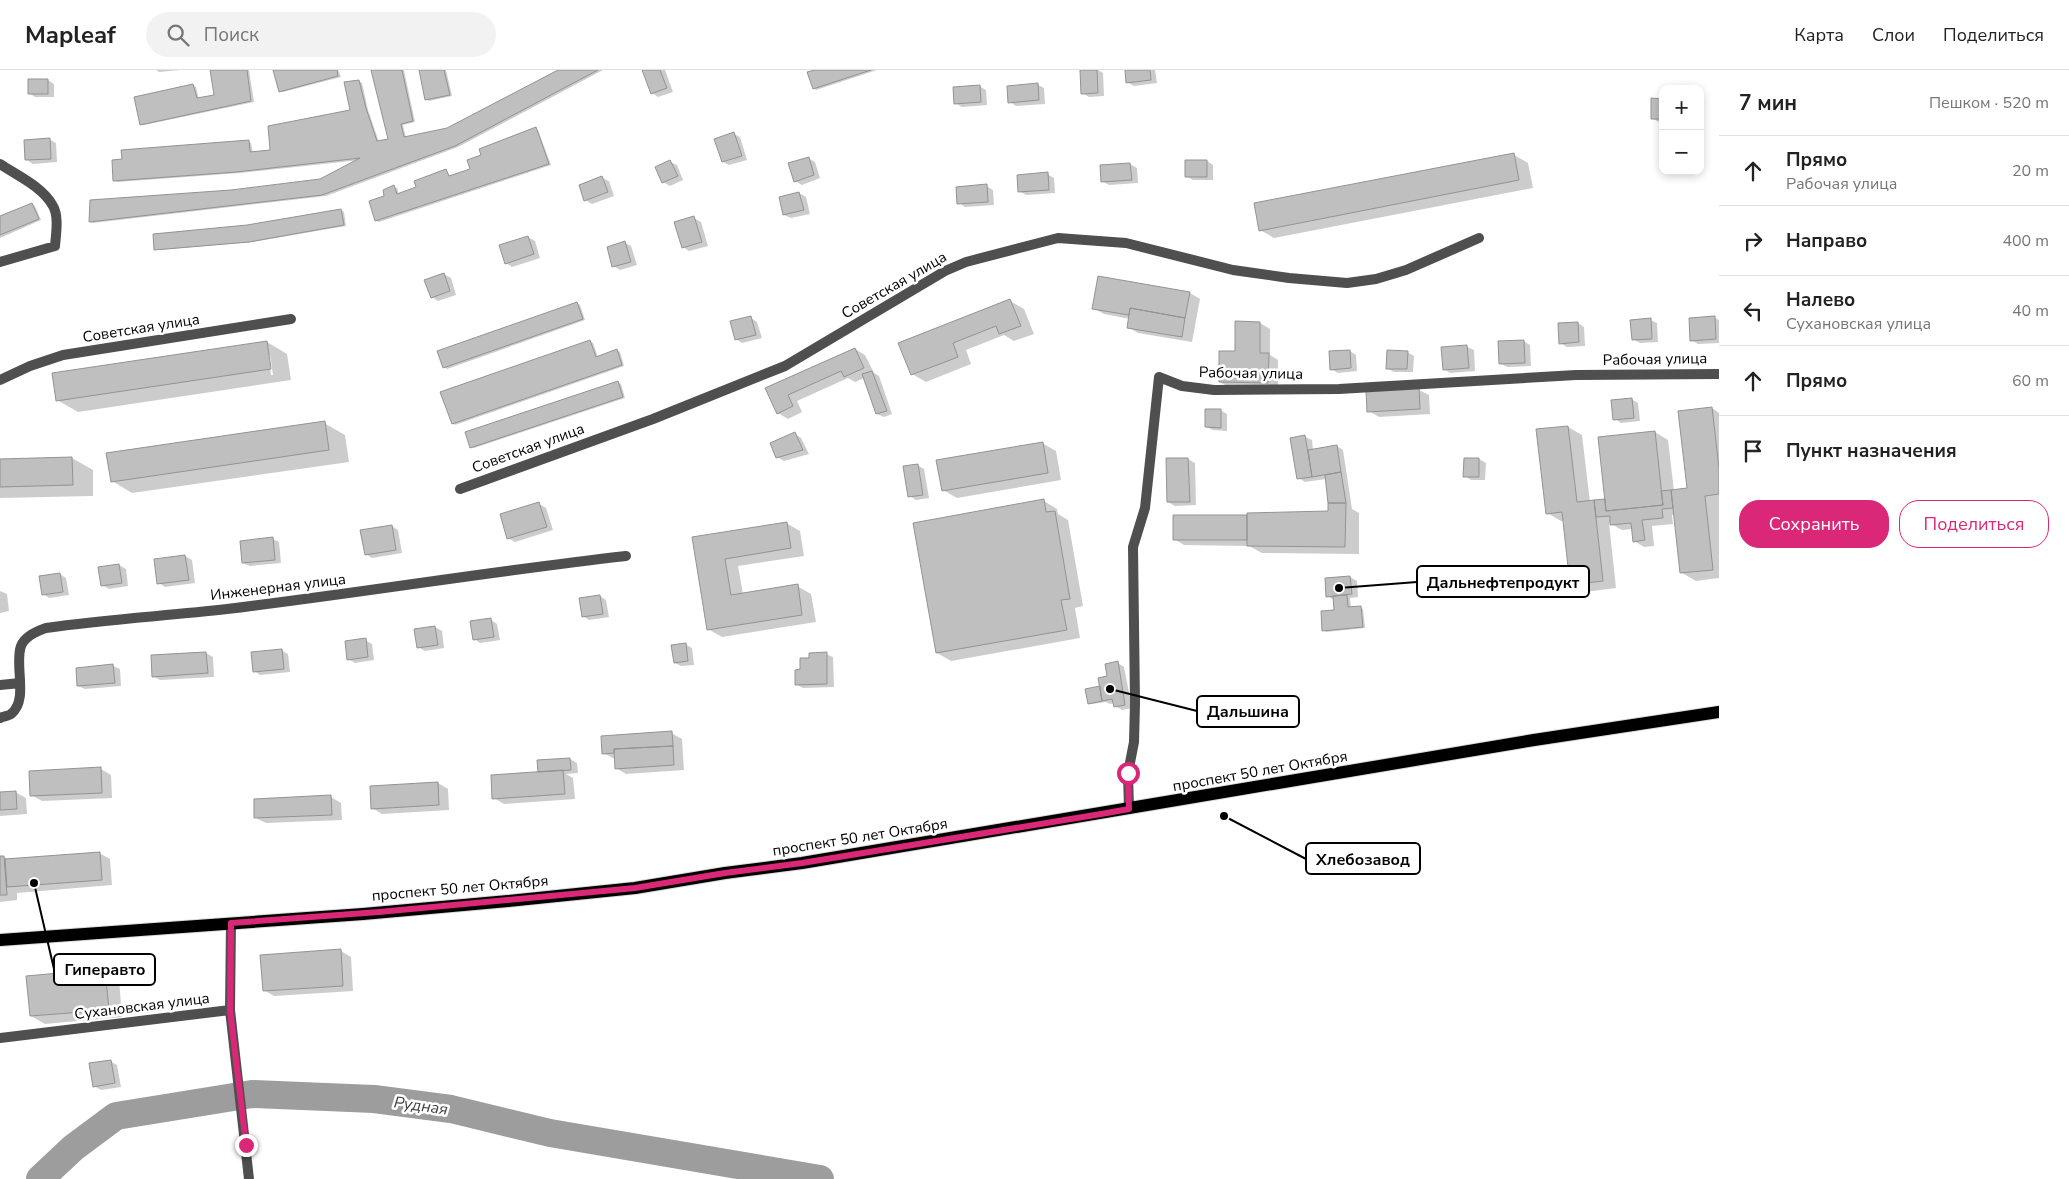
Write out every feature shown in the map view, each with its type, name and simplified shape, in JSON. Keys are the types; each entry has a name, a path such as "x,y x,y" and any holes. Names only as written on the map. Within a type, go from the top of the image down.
{"main road":[{"name":"проспект 50 лет Октября","path":"0,940 371,913 635,888 725,873 802,863 1534,740 1719,712"}],"street":[{"path":"0,164 39,189 54,207 56,246 0,262"},
{"name":"Советская улица","path":"460,489 653,419 785,366 945,271 966,262 1058,238 1126,243 1233,270 1289,278 1347,283 1376,279 1406,270 1479,238"},
{"name":"Советская улица","path":"0,380 30,366 64,355 291,319"},
{"name":"Рабочая улица","path":"1129,809 1128,773 1134,742 1135,712 1133,547 1145,508 1159,377 1182,386 1214,390 1339,389 1576,375 1719,374"},
{"name":"Инженерная улица","path":"0,718 12,714 20,700 19,663 22,645 32,634 46,628 226,609 435,582 539,566 626,556"},
{"path":"0,685 20,683"},
{"name":"Сухановская улица","path":"0,1038 230,1010 231,923"},
{"path":"230,1010 249,1179"}],"building":[{"path":"210,70 247,70 251,101 140,125 134,97 193,84 197,98 214,95"},
{"path":"273,70 337,70 338,76 279,92"},
{"path":"371,70 402,70 413,121 401,124 404,137 447,128 558,70 598,70 455,146 322,195 89,222 90,200 231,190 320,179 360,158 236,172 113,181 112,160 122,159 121,150 249,140 250,152 270,150 268,126 350,110 344,82 359,80 377,141 388,139"},
{"path":"419,70 444,70 450,95 425,100"},
{"path":"642,70 660,70 667,88 651,94"},
{"path":"815,70 871,70 813,89 807,72"},
{"path":"1080,70 1097,70 1098,93 1081,94"},
{"path":"1125,70 1150,70 1151,80 1126,83"},
{"path":"28,79 48,79 48,94 28,94"},
{"path":"1038,83 1039,100 1008,103 1007,86"},
{"path":"980,85 981,102 954,104 953,87"},
{"path":"1651,98 1659,99 1659,119 1651,119"},
{"path":"536,127 549,164 375,221 369,201 384,196 383,190 394,185 397,194 416,187 414,181 446,169 449,176 470,169 467,160 481,155 479,149"},
{"path":"734,132 742,156 722,162 714,139"},
{"path":"50,138 51,159 25,160 24,140"},
{"path":"1514,153 1519,180 1259,231 1254,203"},
{"path":"809,157 814,175 794,182 788,163"},
{"path":"670,160 678,176 662,183 655,167"},
{"path":"1185,160 1207,160 1207,177 1185,177"},
{"path":"1130,163 1132,180 1101,182 1100,165"},
{"path":"1048,172 1049,190 1018,192 1017,175"},
{"path":"602,176 608,192 584,201 579,185"},
{"path":"987,184 988,202 957,204 956,187"},
{"path":"799,192 804,210 783,215 779,197"},
{"path":"32,203 39,219 0,235 0,216"},
{"path":"341,209 344,225 249,242 154,250 153,234 247,225"},
{"path":"694,216 702,242 682,248 674,222"},
{"path":"528,236 534,254 505,264 499,245"},
{"path":"625,241 631,262 612,267 607,247"},
{"path":"444,273 450,291 431,298 424,280"},
{"path":"1098,276 1190,292 1185,318 1130,308 1129,315 1092,309"},
{"path":"1010,299 1021,326 999,334 996,326 953,343 958,357 911,375 898,343"},
{"path":"577,302 583,319 443,368 437,351"},
{"path":"1130,308 1185,318 1182,337 1127,328"},
{"path":"751,316 756,335 735,340 730,321"},
{"path":"1715,316 1716,339 1690,341 1689,318"},
{"path":"1651,318 1652,339 1632,340 1630,320"},
{"path":"1235,321 1260,322 1260,353 1269,353 1268,383 1219,382 1219,351 1235,351"},
{"path":"1578,322 1579,342 1559,344 1558,323"},
{"path":"590,340 596,357 617,349 622,365 452,424 440,392"},
{"path":"1524,340 1525,363 1499,364 1498,341"},
{"path":"267,341 271,369 56,401 52,373"},
{"path":"1467,345 1469,368 1443,370 1441,347"},
{"path":"855,348 864,368 844,377 841,371 788,395 793,406 777,414 765,388"},
{"path":"1350,350 1351,368 1330,370 1329,351"},
{"path":"1387,350 1408,351 1407,369 1386,369"},
{"path":"872,371 887,411 876,414 862,374"},
{"path":"618,381 623,397 470,448 465,432"},
{"path":"1419,388 1420,409 1367,412 1366,391"},
{"path":"1632,398 1634,418 1613,420 1611,400"},
{"path":"1712,407 1719,468 1719,494 1705,496 1713,570 1680,573 1671,490 1687,488 1678,411"},
{"path":"1205,409 1221,409 1221,428 1205,427"},
{"path":"325,421 329,450 111,482 106,453"},
{"path":"1568,426 1577,502 1594,500 1603,581 1570,585 1562,512 1546,514 1536,429"},
{"path":"1655,431 1663,505 1606,511 1598,437"},
{"path":"795,432 803,450 776,458 770,443"},
{"path":"1305,435 1312,477 1297,479 1290,438"},
{"path":"1043,442 1048,473 942,491 936,460"},
{"path":"1337,445 1341,472 1312,477 1308,450"},
{"path":"72,457 73,485 0,487 0,459"},
{"path":"1166,458 1188,458 1190,502 1167,502"},
{"path":"1464,458 1479,458 1479,477 1463,477"},
{"path":"918,464 923,495 908,497 903,466"},
{"path":"1341,472 1346,503 1328,503 1325,475"},
{"path":"1671,490 1673,508 1662,509 1663,518 1642,520 1645,540 1633,542 1631,523 1610,525 1610,516 1596,517 1594,500 1605,499 1606,511 1663,505 1661,491"},
{"path":"1044,499 1046,512 1055,511 1070,599 1061,600 1067,630 936,653 913,523"},
{"path":"539,502 547,527 507,539 500,514"},
{"path":"1328,503 1346,503 1345,547 1247,546 1247,513 1328,511"},
{"path":"1173,515 1247,515 1247,540 1173,540"},
{"path":"787,522 791,548 725,559 731,595 798,584 802,615 707,630 692,537"},
{"path":"392,525 396,550 365,555 360,530"},
{"path":"273,537 275,560 242,563 240,541"},
{"path":"185,555 189,580 157,584 154,559"},
{"path":"119,564 122,583 101,586 98,567"},
{"path":"60,573 63,592 42,595 39,576"},
{"path":"1350,576 1352,594 1326,597 1325,578"},
{"path":"600,595 603,614 582,617 579,598"},
{"path":"1347,595 1348,607 1361,606 1363,627 1322,631 1321,611 1334,610 1333,596"},
{"path":"491,618 494,637 473,640 470,621"},
{"path":"435,626 438,645 417,648 414,629"},
{"path":"366,638 368,657 347,660 345,641"},
{"path":"686,643 688,661 674,663 671,645"},
{"path":"282,649 284,669 253,672 251,652"},
{"path":"206,652 208,673 152,677 151,655"},
{"path":"827,652 827,684 795,685 795,670 800,669 800,658 809,658 809,653"},
{"path":"1118,661 1125,705 1114,707 1112,699 1102,701 1098,678 1107,676 1105,664"},
{"path":"113,664 115,683 77,686 76,668"},
{"path":"1100,686 1102,701 1088,704 1085,689"},
{"path":"672,731 673,746 614,749 614,753 602,754 601,736"},
{"path":"673,746 674,765 615,769 614,749"},
{"path":"570,758 571,770 538,772 537,760"},
{"path":"101,767 102,793 30,796 29,771"},
{"path":"563,770 565,794 492,799 491,775"},
{"path":"438,782 439,805 371,809 370,786"},
{"path":"16,791 17,809 0,810 0,792"},
{"path":"331,795 332,815 254,818 254,799"},
{"path":"100,852 102,880 7,887 5,859"},
{"path":"0,856 4,856 7,895 0,895"},
{"path":"341,949 343,986 263,991 260,955"},
{"path":"105,969 109,1010 30,1016 26,976"},
{"path":"111,1060 115,1083 93,1087 89,1063"}],"waterway":[{"name":"Рудная","path":"40,1179 73,1148 116,1116 252,1094 374,1099 451,1109 550,1133 820,1179"}],"place":[{"name":"Дальнефтепродукт","path":"1339,588"},
{"name":"Дальшина","path":"1110,689"},
{"name":"Хлебозавод","path":"1224,816"},
{"name":"Гиперавто","path":"34,883"}],"route":[{"path":"246,1145 230,1010 231,923 508,901 635,888 725,873 802,863 1101,814 1129,809 1128,773"}]}
